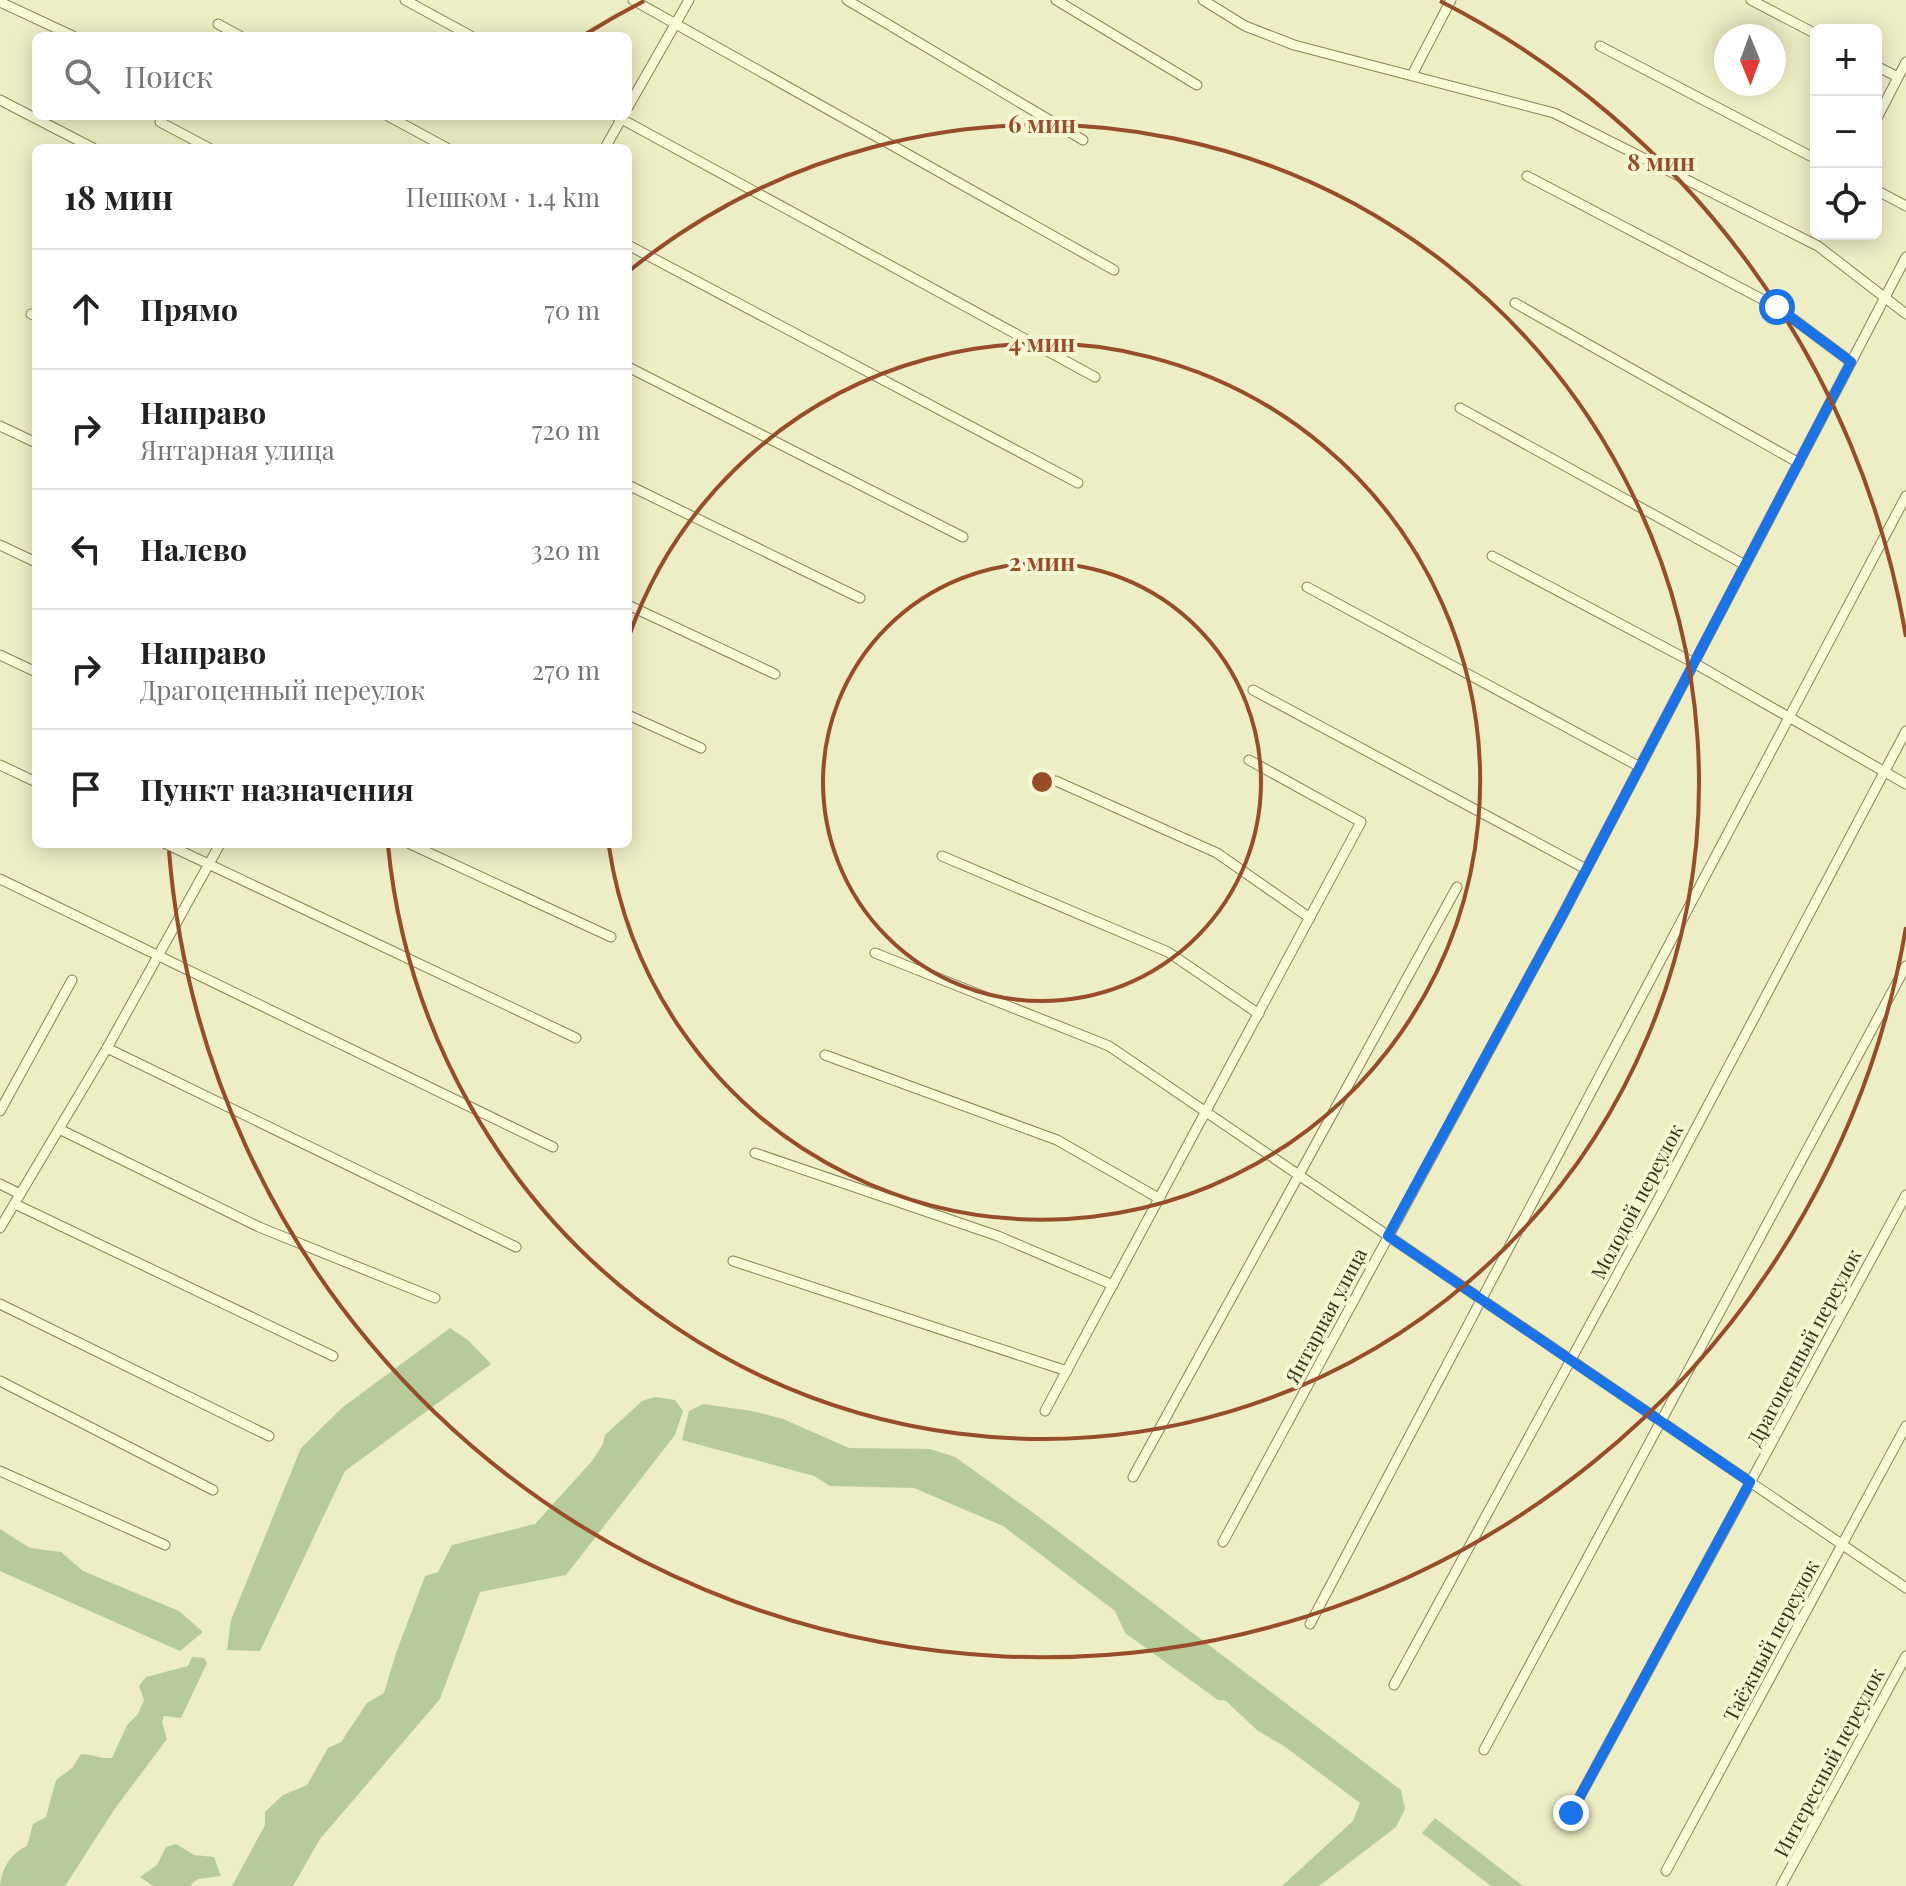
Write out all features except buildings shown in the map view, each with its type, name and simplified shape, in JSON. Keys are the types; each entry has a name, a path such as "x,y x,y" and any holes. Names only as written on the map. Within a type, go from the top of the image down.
{"street":[{"path":"405,0 464,32"},
{"path":"633,0 1114,270"},
{"path":"632,100 689,0"},
{"path":"847,0 1083,140"},
{"path":"1056,0 1197,85"},
{"path":"1203,0 1245,26 1294,45 1554,113 1818,246 1906,314"},
{"path":"1412,75 1451,0"},
{"path":"1751,0 1810,31"},
{"path":"0,2 64,32"},
{"path":"218,24 233,32"},
{"path":"1600,46 1810,156"},
{"path":"1882,108 1906,62"},
{"path":"1882,69 1898,77"},
{"path":"0,100 32,117"},
{"path":"39,120 85,144"},
{"path":"395,120 440,144"},
{"path":"607,144 619,120"},
{"path":"625,120 1095,377"},
{"path":"160,122 201,144"},
{"path":"1527,176 1777,307 1851,362"},
{"path":"1882,193 1906,206"},
{"path":"632,247 1078,483"},
{"name":"Янтарная улица","path":"1223,1542 1586,869 1906,257"},
{"path":"1515,303 1799,463"},
{"path":"632,369 963,537"},
{"path":"1460,408 1745,565"},
{"path":"0,426 32,441"},
{"path":"632,487 860,598"},
{"path":"1310,1624 1906,496"},
{"path":"0,545 32,560"},
{"path":"1492,556 1694,663 1906,784"},
{"path":"1307,587 1640,767"},
{"path":"632,607 775,674"},
{"path":"0,655 32,670"},
{"path":"1253,690 1586,869"},
{"path":"632,717 701,748"},
{"name":"Молодой переулок","path":"1394,1685 1906,731"},
{"path":"1045,1411 1361,822 1249,760"},
{"path":"0,765 32,780"},
{"path":"1056,781 1217,853 1310,918"},
{"path":"175,848 576,1038"},
{"path":"0,1228 107,1048 218,848"},
{"path":"419,848 611,937"},
{"path":"942,856 1168,952 1259,1014"},
{"path":"0,879 553,1147"},
{"path":"1133,1477 1457,887"},
{"path":"875,953 1109,1046 1906,1588"},
{"path":"1484,1750 1906,966"},
{"path":"0,1111 72,980"},
{"path":"107,1048 516,1247"},
{"path":"825,1055 1057,1140 1160,1199"},
{"path":"59,1129 259,1227 435,1298"},
{"path":"755,1153 998,1236 1113,1285"},
{"path":"0,1184 20,1194"},
{"name":"Драгоценный переулок","path":"1571,1813 1906,1195"},
{"path":"15,1204 333,1356"},
{"path":"733,1261 1067,1371"},
{"path":"0,1304 269,1436"},
{"path":"0,1381 213,1490"},
{"name":"Таёжный переулок","path":"1666,1871 1906,1426"},
{"path":"0,1471 165,1545"},
{"name":"Интересный переулок","path":"1781,1886 1906,1656"}],"green space":[{"path":"450,1328 468,1340 491,1364 345,1471 260,1651 227,1650 231,1620 301,1448 343,1407"},
{"path":"655,1397 675,1400 683,1411 675,1435 566,1575 480,1592 440,1699 320,1839 293,1886 232,1886 265,1825 265,1812 283,1795 307,1785 328,1748 341,1742 367,1703 384,1693 425,1576 438,1572 452,1545 535,1524 592,1461 605,1435 642,1401"},
{"path":"703,1404 783,1419 849,1448 930,1449 955,1457 1401,1790 1405,1809 1396,1827 1319,1886 1282,1886 1353,1821 1360,1803 1284,1746 1258,1731 1226,1701 1218,1700 1125,1633 1115,1611 1003,1526 914,1488 830,1486 814,1476 682,1440 689,1411"},
{"path":"0,1529 30,1548 61,1552 83,1571 179,1611 203,1632 180,1651 0,1571"},
{"path":"192,1657 204,1658 207,1663 181,1718 164,1716 162,1722 167,1739 116,1807 65,1886 0,1886 8,1862 27,1846 33,1824 46,1817 56,1780 72,1768 81,1754 112,1758 127,1725 138,1714 144,1700 139,1686 146,1677 188,1666"},
{"path":"1435,1818 1523,1886 1491,1886 1422,1833"},
{"path":"176,1844 194,1855 214,1857 221,1876 198,1879 192,1886 153,1886 140,1877 157,1865 166,1847"}],"route":[{"path":"1571,1813 1750,1482 1388,1236 1562,916 1851,362 1777,307"}]}
